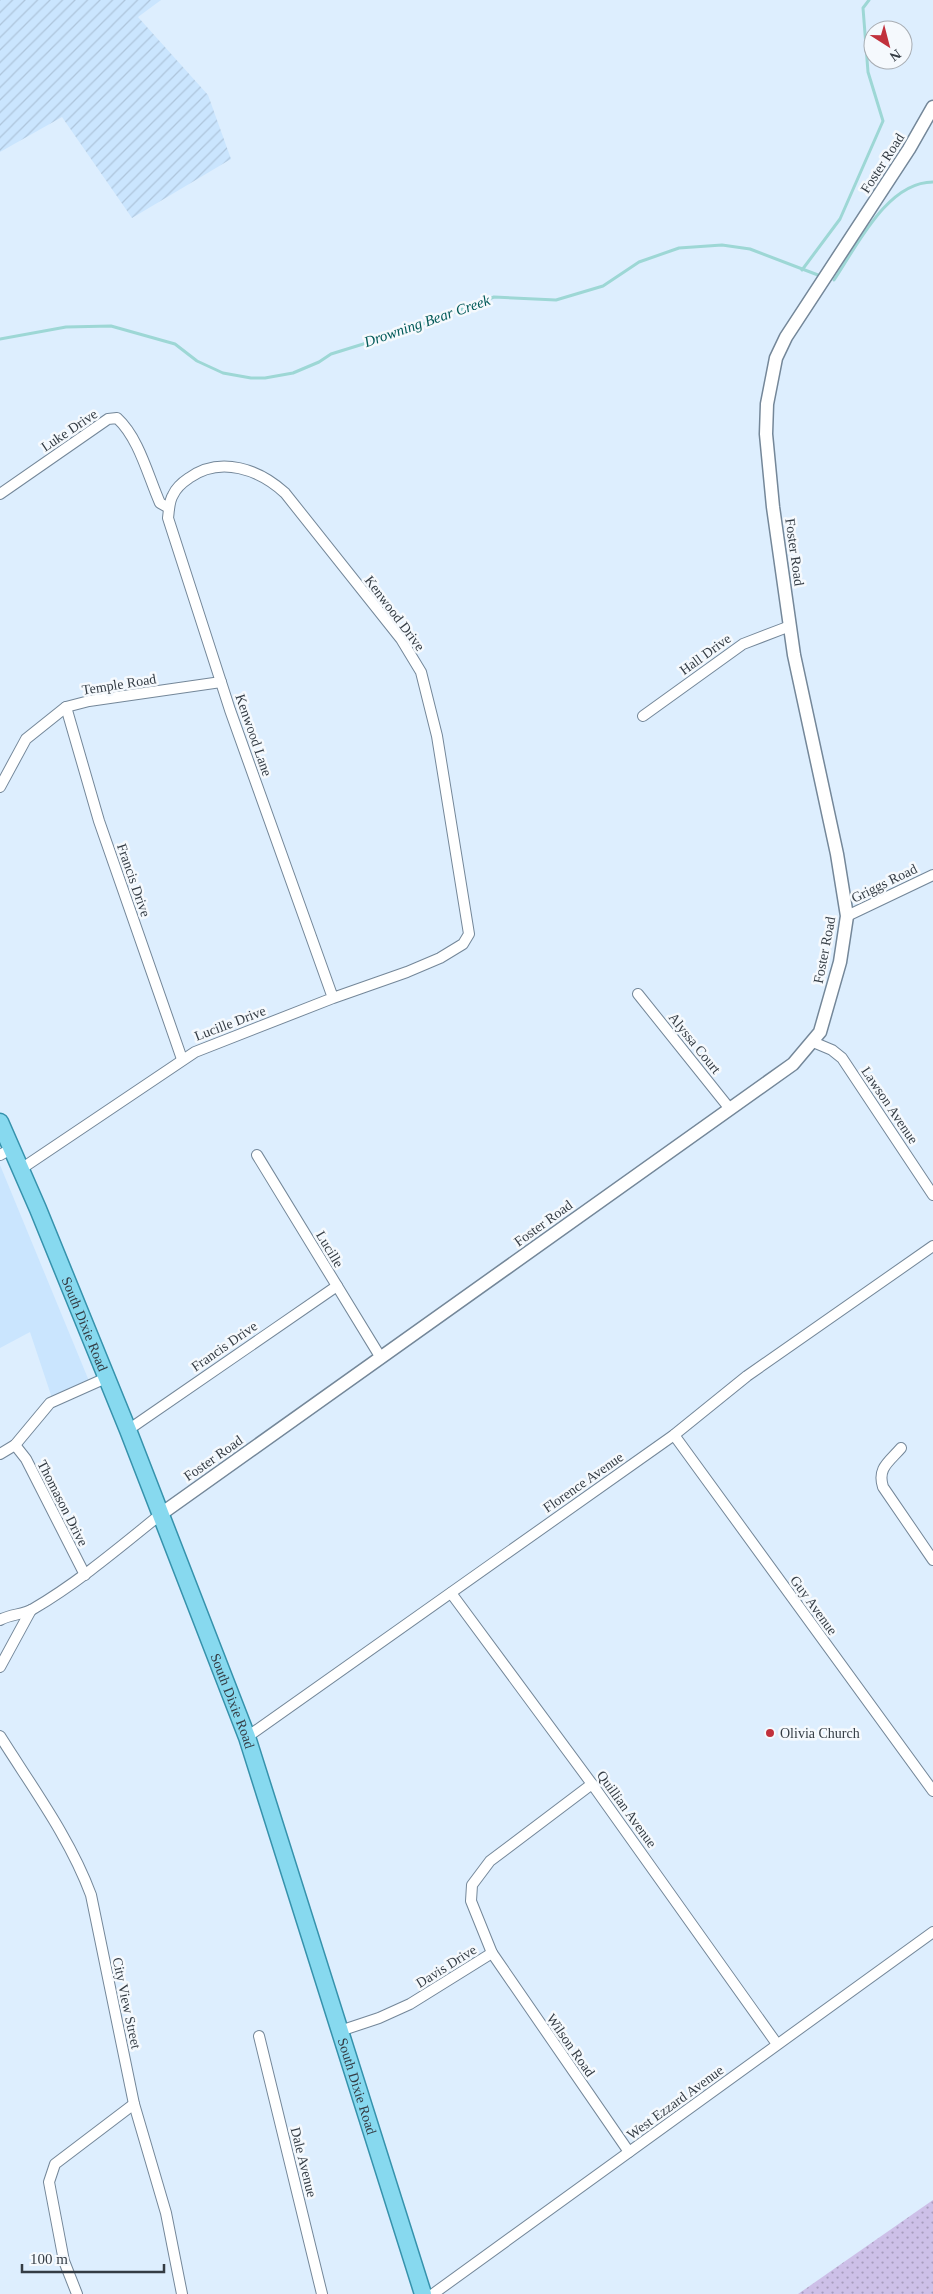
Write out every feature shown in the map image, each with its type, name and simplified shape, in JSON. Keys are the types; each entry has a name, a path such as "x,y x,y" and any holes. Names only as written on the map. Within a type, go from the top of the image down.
{"main road":[{"name":"South Dixie Road","path":"0,1122 6,1152 20,1169 128,1430 247,1737 423,2294"}],"street":[{"name":"Foster Road","path":"161,1514 793,1064 820,1032 840,962 847,916 837,854 794,655 773,507 766,434 767,404 776,358 786,337 909,150 933,107"},
{"name":"Luke Drive","path":"0,494 108,419 117,418 125,425 132,437 160,503 169,508"},
{"name":"Kenwood Drive","path":"169,508 173,494 184,482 195,474 217,467 226,466 253,472 272,481 307,519 401,639 421,672 437,736 470,930 468,938"},
{"name":"Kenwood Lane","path":"169,508 168,518 221,682 333,998"},
{"name":"Hall Drive","path":"643,716 743,644 790,626"},
{"name":"Temple Road","path":"0,787 26,739 66,707 89,701 221,682"},
{"name":"Francis Drive","path":"66,707 99,821 182,1059"},
{"name":"Griggs Road","path":"847,916 933,875"},
{"name":"Lucille Drive","path":"20,1169 195,1052 333,998 408,972 440,958 463,944 468,938"},
{"name":"Alyssa Court","path":"638,994 730,1109"},
{"name":"Lawson Avenue","path":"813,1042 832,1050 842,1058 933,1195"},
{"name":"Lucille","path":"257,1155 380,1358"},
{"name":"Florence Avenue","path":"247,1737 674,1435 747,1376 933,1246"},
{"name":"Francis Drive","path":"128,1430 337,1286"},
{"path":"0,1454 15,1445 50,1403 106,1378"},
{"name":"Guy Avenue","path":"674,1435 933,1791"},
{"name":"Thomason Drive","path":"15,1445 26,1459 85,1574"},
{"path":"901,1448 881,1470 880,1479 883,1488 933,1560"},
{"path":"0,1620 7,1616 31,1610 85,1574 161,1514"},
{"name":"Quillian Avenue","path":"451,1593 592,1784 777,2044"},
{"path":"0,1667 31,1610"},
{"name":"City View Street","path":"0,1736 67,1843 88,1888 134,2104 166,2214 182,2294"},
{"name":"Davis Drive","path":"340,2031 379,2018 410,2004 492,1953 474,1909 472,1885 490,1861 592,1784"},
{"name":"West Ezzard Avenue","path":"433,2294 933,1932"},
{"name":"Wilson Road","path":"492,1953 629,2152"},
{"name":"Dale Avenue","path":"259,2036 322,2294"},
{"path":"77,2294 64,2261 49,2182 55,2164 134,2104"}],"shaded area":[{"path":"0,0 161,0 138,17 208,95 231,159 132,218 62,117 0,152"},
{"path":"0,1165 89,1381 52,1398 30,1332 0,1348"},
{"path":"933,2200 933,2294 798,2294"}],"waterway":[{"name":"Drowning Bear Creek","path":"802,270 840,219 883,121 868,72 863,8 869,0"},
{"path":"834,280 863,234 888,204 901,193 916,185 933,182"},
{"name":"Drowning Bear Creek","path":"0,339 66,327 111,326 175,344 197,361 223,373 251,378 265,378 293,373 319,362 331,354 402,332 494,297 556,300 603,286 639,262 679,248 722,245 750,249 818,275"}],"place":[{"name":"Olivia Church","path":"770,1733"}]}
